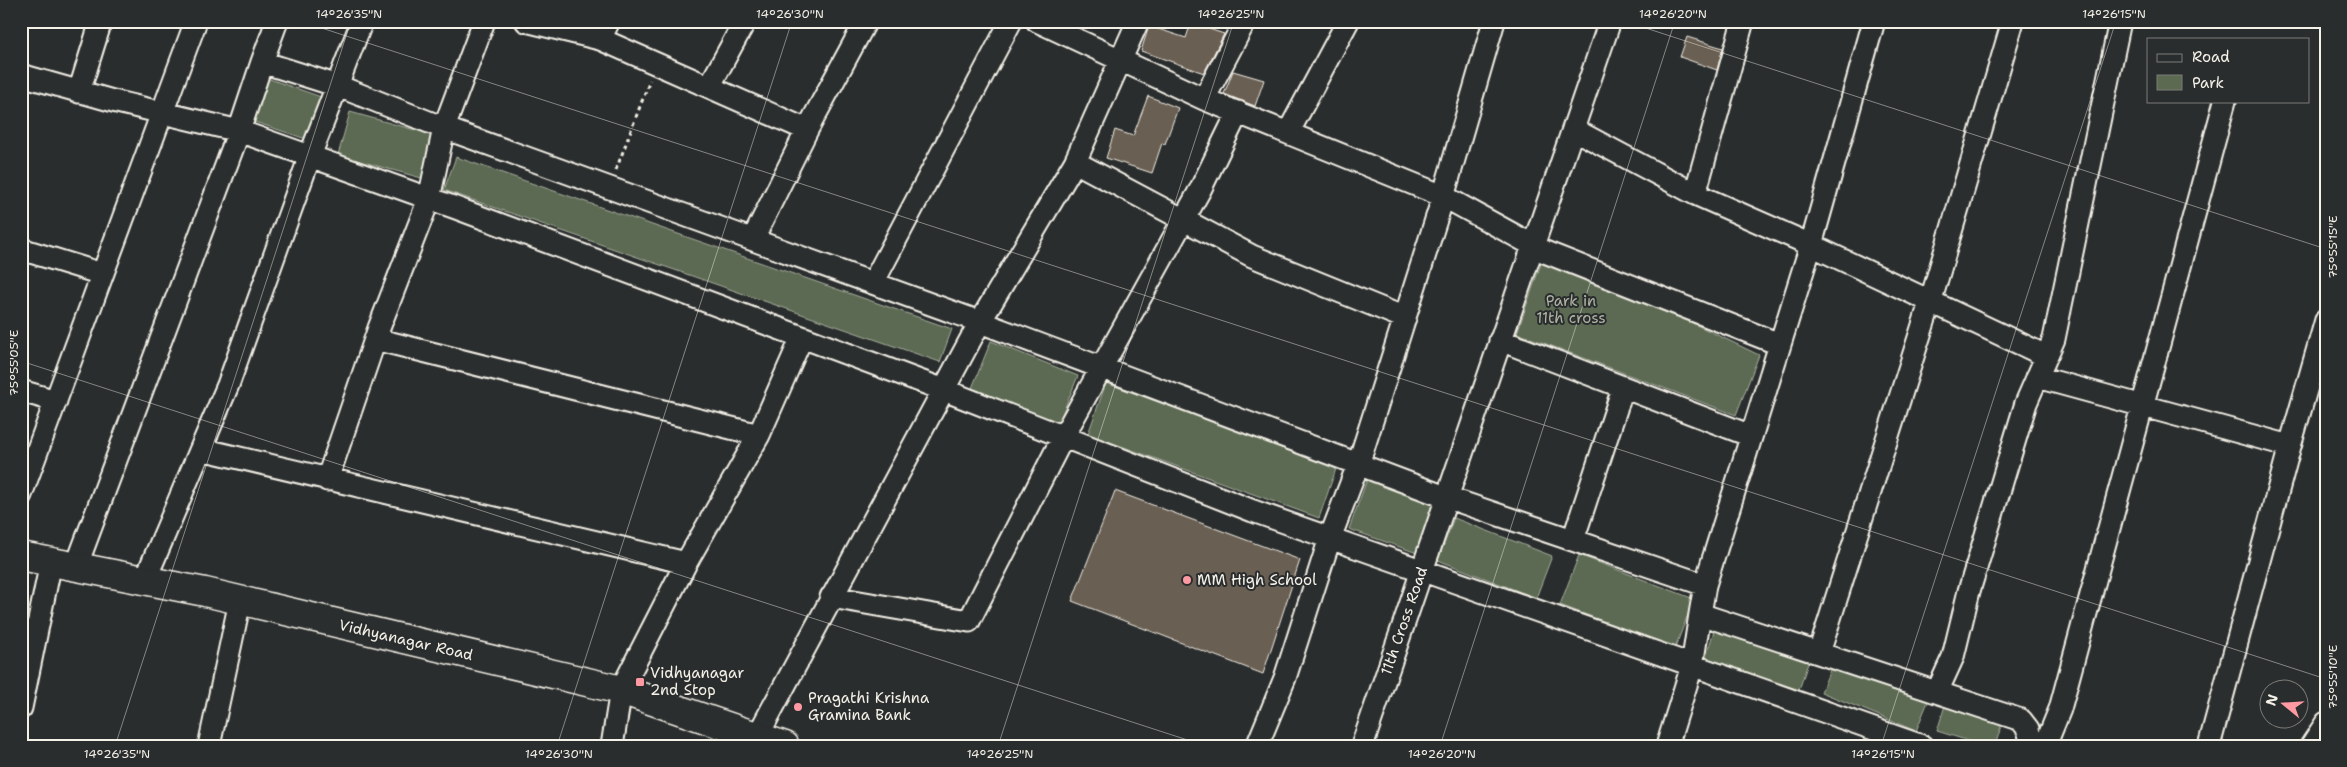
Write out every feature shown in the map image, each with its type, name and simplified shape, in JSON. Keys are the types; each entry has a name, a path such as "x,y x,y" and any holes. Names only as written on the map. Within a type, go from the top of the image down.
{"street":[{"path":"79,92 101,21"},
{"path":"21,495 196,21"},
{"path":"21,708 63,564 239,131 277,21"},
{"path":"145,580 228,385 310,156 362,21"},
{"path":"327,480 375,340 430,198 444,128 484,21"},
{"path":"526,21 605,30 656,64 807,130"},
{"path":"709,87 745,21"},
{"path":"753,239 807,130 866,21"},
{"path":"873,283 1010,21"},
{"path":"1037,21 1204,99 1443,196 1545,252 1779,344"},
{"path":"773,743 832,597 980,322 1075,162 1138,21"},
{"path":"1204,99 1246,21"},
{"path":"1288,133 1348,21"},
{"path":"1257,746 1285,678 1330,538 1358,465 1443,196 1494,21"},
{"name":"11th Cross Road","path":"1362,746 1610,21"},
{"path":"1695,194 1744,21"},
{"path":"1667,746 1692,666 1704,585 1811,245 1874,21"},
{"path":"1820,653 1930,303 2013,21"},
{"path":"1937,692 1952,657 1969,591 2026,403 2054,339 2120,21"},
{"path":"262,62 338,86 444,128 980,322 1358,465 1704,585"},
{"path":"21,75 79,92 239,131 430,198 944,390 1253,511 1922,746"},
{"path":"2045,746 2060,708 2225,102"},
{"path":"832,597 969,621 1063,437 1183,220 1238,112"},
{"path":"1573,129 1695,194 1811,245 1930,303 2046,356"},
{"path":"1075,162 1252,256 1405,318"},
{"path":"21,249 102,274"},
{"path":"2209,746 2326,320"},
{"path":"612,746 622,690 686,563 760,435 802,337"},
{"path":"375,340 760,435"},
{"path":"1500,340 1751,436"},
{"path":"2037,377 2290,446"},
{"path":"1573,540 1623,388"},
{"path":"21,391 56,401"},
{"path":"201,449 686,563"},
{"name":"Vidhyanagar Road","path":"21,556 240,601 622,690 773,743"},
{"path":"209,746 240,601"},
{"path":"1700,614 2021,720 2028,729 2032,746"},
{"path":"2311,746 2326,723"}],"path":[{"path":"610,187 656,64"}],"green space":[{"path":"261,76 321,97 306,139 246,119"},
{"path":"350,112 437,136 425,179 338,155"},
{"path":"456,157 952,329 940,362 444,190"},
{"name":"Park in 11th cross","path":"1545,252 1759,355 1736,415 1517,333"},
{"path":"991,341 1078,376 1058,424 972,388"},
{"path":"1106,383 1337,466 1319,518 1088,434"},
{"path":"1368,477 1435,500 1417,553 1349,529"},
{"path":"1454,518 1552,556 1536,598 1438,560"},
{"path":"1579,555 1694,599 1675,648 1560,605"},
{"path":"1716,624 1811,654 1799,690 1705,660"},
{"path":"1834,660 1929,699 1916,731 1821,692"},
{"path":"1947,699 2004,717 1995,746 1985,746 1937,731"}],"building":[{"path":"1191,23 1224,34 1204,73 1141,51 1149,26 1186,38"},
{"path":"1687,37 1723,48 1717,70 1680,57"},
{"path":"1233,71 1264,80 1255,106 1224,94"},
{"path":"1148,96 1178,108 1165,144 1162,143 1152,173 1106,158 1115,130 1133,136"},
{"name":"MM High School","path":"1115,491 1300,560 1263,674 1072,601"}],"place":[{"name":"MM High School","path":"1187,580"},
{"name":"Vidhyanagar 2nd Stop","path":"640,682"},
{"name":"Pragathi Krishna Gramina Bank","path":"798,707"}]}
